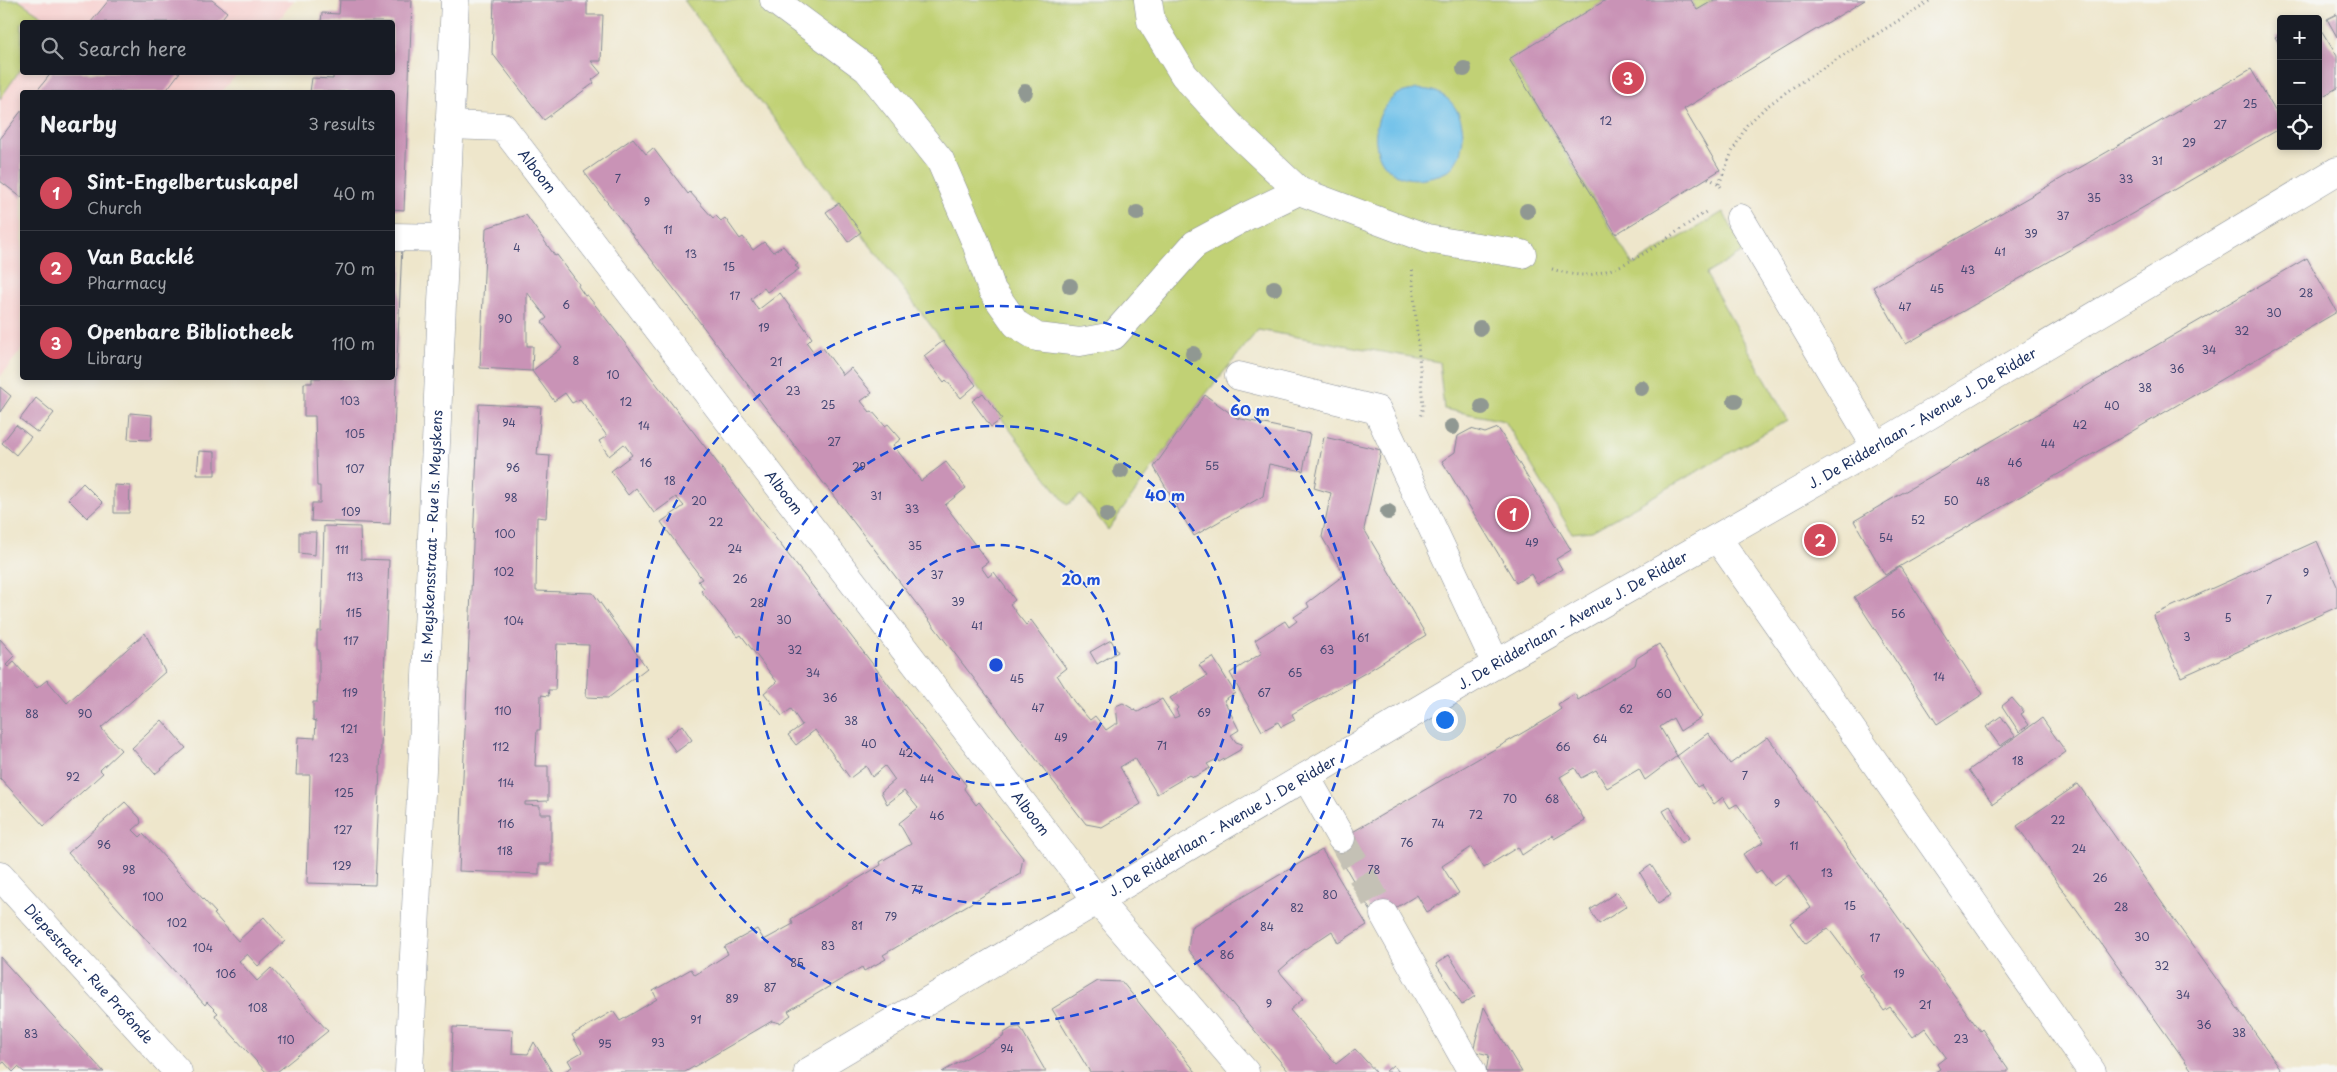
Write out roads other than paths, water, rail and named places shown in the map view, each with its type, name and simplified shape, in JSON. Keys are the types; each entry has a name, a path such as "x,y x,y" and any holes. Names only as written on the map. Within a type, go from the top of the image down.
{"street":[{"name":"Is. Meyskensstraat - Rue Is. Meyskens","path":"409,1072 455,0"},
{"path":"774,0 867,69 940,160 976,243 992,290 1016,324 1037,337 1080,342 1113,336 1195,244 1299,191"},
{"path":"1148,0 1151,21 1184,75 1236,132 1299,191 1409,234 1427,239 1522,254"},
{"name":"Alboom","path":"449,125 504,127 1097,900"},
{"name":"J. De Ridderlaan - Avenue J. De Ridder","path":"808,1072 1496,664 1718,539 1876,447 2337,171"},
{"path":"1740,218 1876,447"},
{"path":"395,237 444,238"},
{"path":"1238,376 1377,410 1496,664"},
{"path":"1718,539 2092,1072"},
{"path":"1306,777 1341,838"},
{"name":"Diepestraat - Rue Profonde","path":"0,876 178,1072"},
{"path":"1097,900 1245,1072"},
{"path":"1384,916 1472,1072"}],"water":[{"path":"1417,89 1434,91 1455,107 1461,121 1463,137 1459,157 1450,169 1440,175 1414,179 1394,173 1385,165 1379,154 1376,142 1376,129 1386,105 1395,96"}],"tunnel":[{"path":"1341,838 1384,915"}],"place":[{"name":"Openbare Bibliotheek","path":"1628,78"},
{"name":"Sint-Engelbertuskapel","path":"1513,514"},
{"name":"Van Backlé","path":"1820,540"}]}
